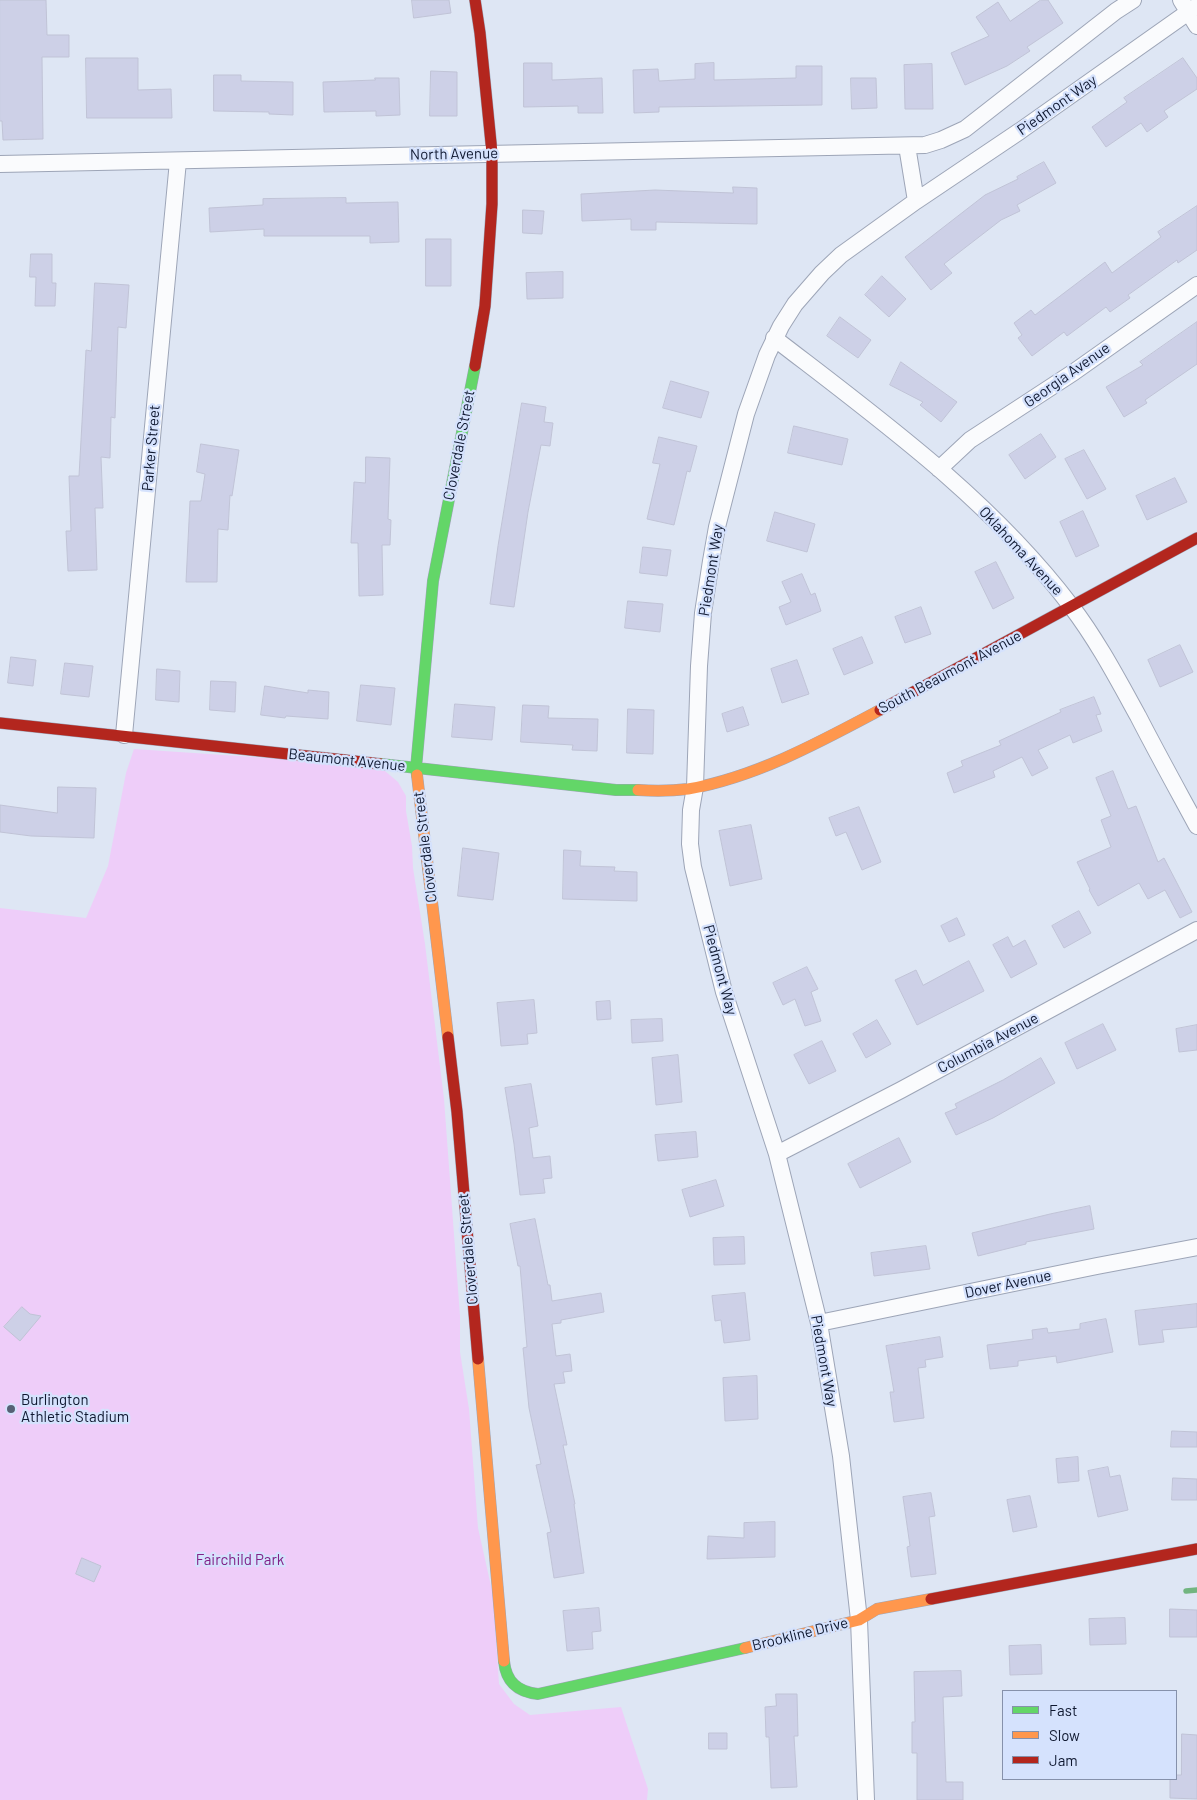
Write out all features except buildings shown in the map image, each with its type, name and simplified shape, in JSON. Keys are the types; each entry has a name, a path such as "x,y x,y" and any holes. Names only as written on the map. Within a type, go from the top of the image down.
{"street":[{"name":"Cloverdale Street","path":"475,0 492,153 492,204 485,306 479,347 433,581 416,768 456,1112 505,1671 513,1686 520,1691"},
{"path":"916,201 908,146 924,145 941,140 965,129 1116,10 1132,0"},
{"name":"Piedmont Way","path":"866,1800 859,1620 840,1456 819,1323 777,1154 724,992 693,867 690,844 690,810 695,787 699,666 704,613 717,527 746,414 774,338 795,304 822,273 842,255 916,201 1020,131 1191,11"},
{"name":"North Avenue","path":"0,164 908,146"},
{"name":"Parker Street","path":"124,735 178,161"},
{"name":"Georgia Avenue","path":"939,469 970,440 1074,372 1197,285"},
{"name":"Oklahoma Avenue","path":"774,338 896,432 978,504 1014,540 1071,606 1105,655 1197,826"},
{"name":"South Beaumont Avenue","path":"695,787 779,759 842,730 1197,538"},
{"name":"Beaumont Avenue","path":"0,723 616,790 663,790 695,787"},
{"name":"Columbia Avenue","path":"777,1154 901,1090 1197,930"},
{"name":"Dover Avenue","path":"819,1323 1197,1247"},
{"name":"Brookline Drive","path":"520,1691 538,1694 731,1651 859,1620 876,1608 1197,1549"}],"green space":[{"name":"Fairchild Park","path":"134,749 298,760 385,771 398,782 406,796 413,868 425,944 444,1099 460,1316 460,1352 469,1409 478,1528 493,1595 499,1684 514,1704 530,1715 621,1707 648,1789 647,1800 0,1800 0,908 86,918 108,866 126,773"}],"waterway":[{"path":"1186,1591 1197,1590"}],"traffic: fast":[{"path":"417,775 416,768 433,581 475,366"},
{"path":"381,764 616,790 638,790"},
{"path":"504,1661 507,1675 514,1685 525,1691 538,1694 745,1648"}],"traffic: slow":[{"path":"638,790 688,789 738,776 787,757 880,710"},
{"path":"417,775 448,1037"},
{"path":"478,1359 504,1661"},
{"path":"745,1648 859,1620 877,1609 931,1599"}],"traffic: jam":[{"path":"475,0 492,153 492,204 485,306 475,366"},
{"path":"880,710 1197,538"},
{"path":"0,723 381,764"},
{"path":"448,1037 457,1112 478,1359"},
{"path":"931,1599 1197,1549"}],"place":[{"name":"Burlington Athletic Stadium","path":"11,1409"}]}
